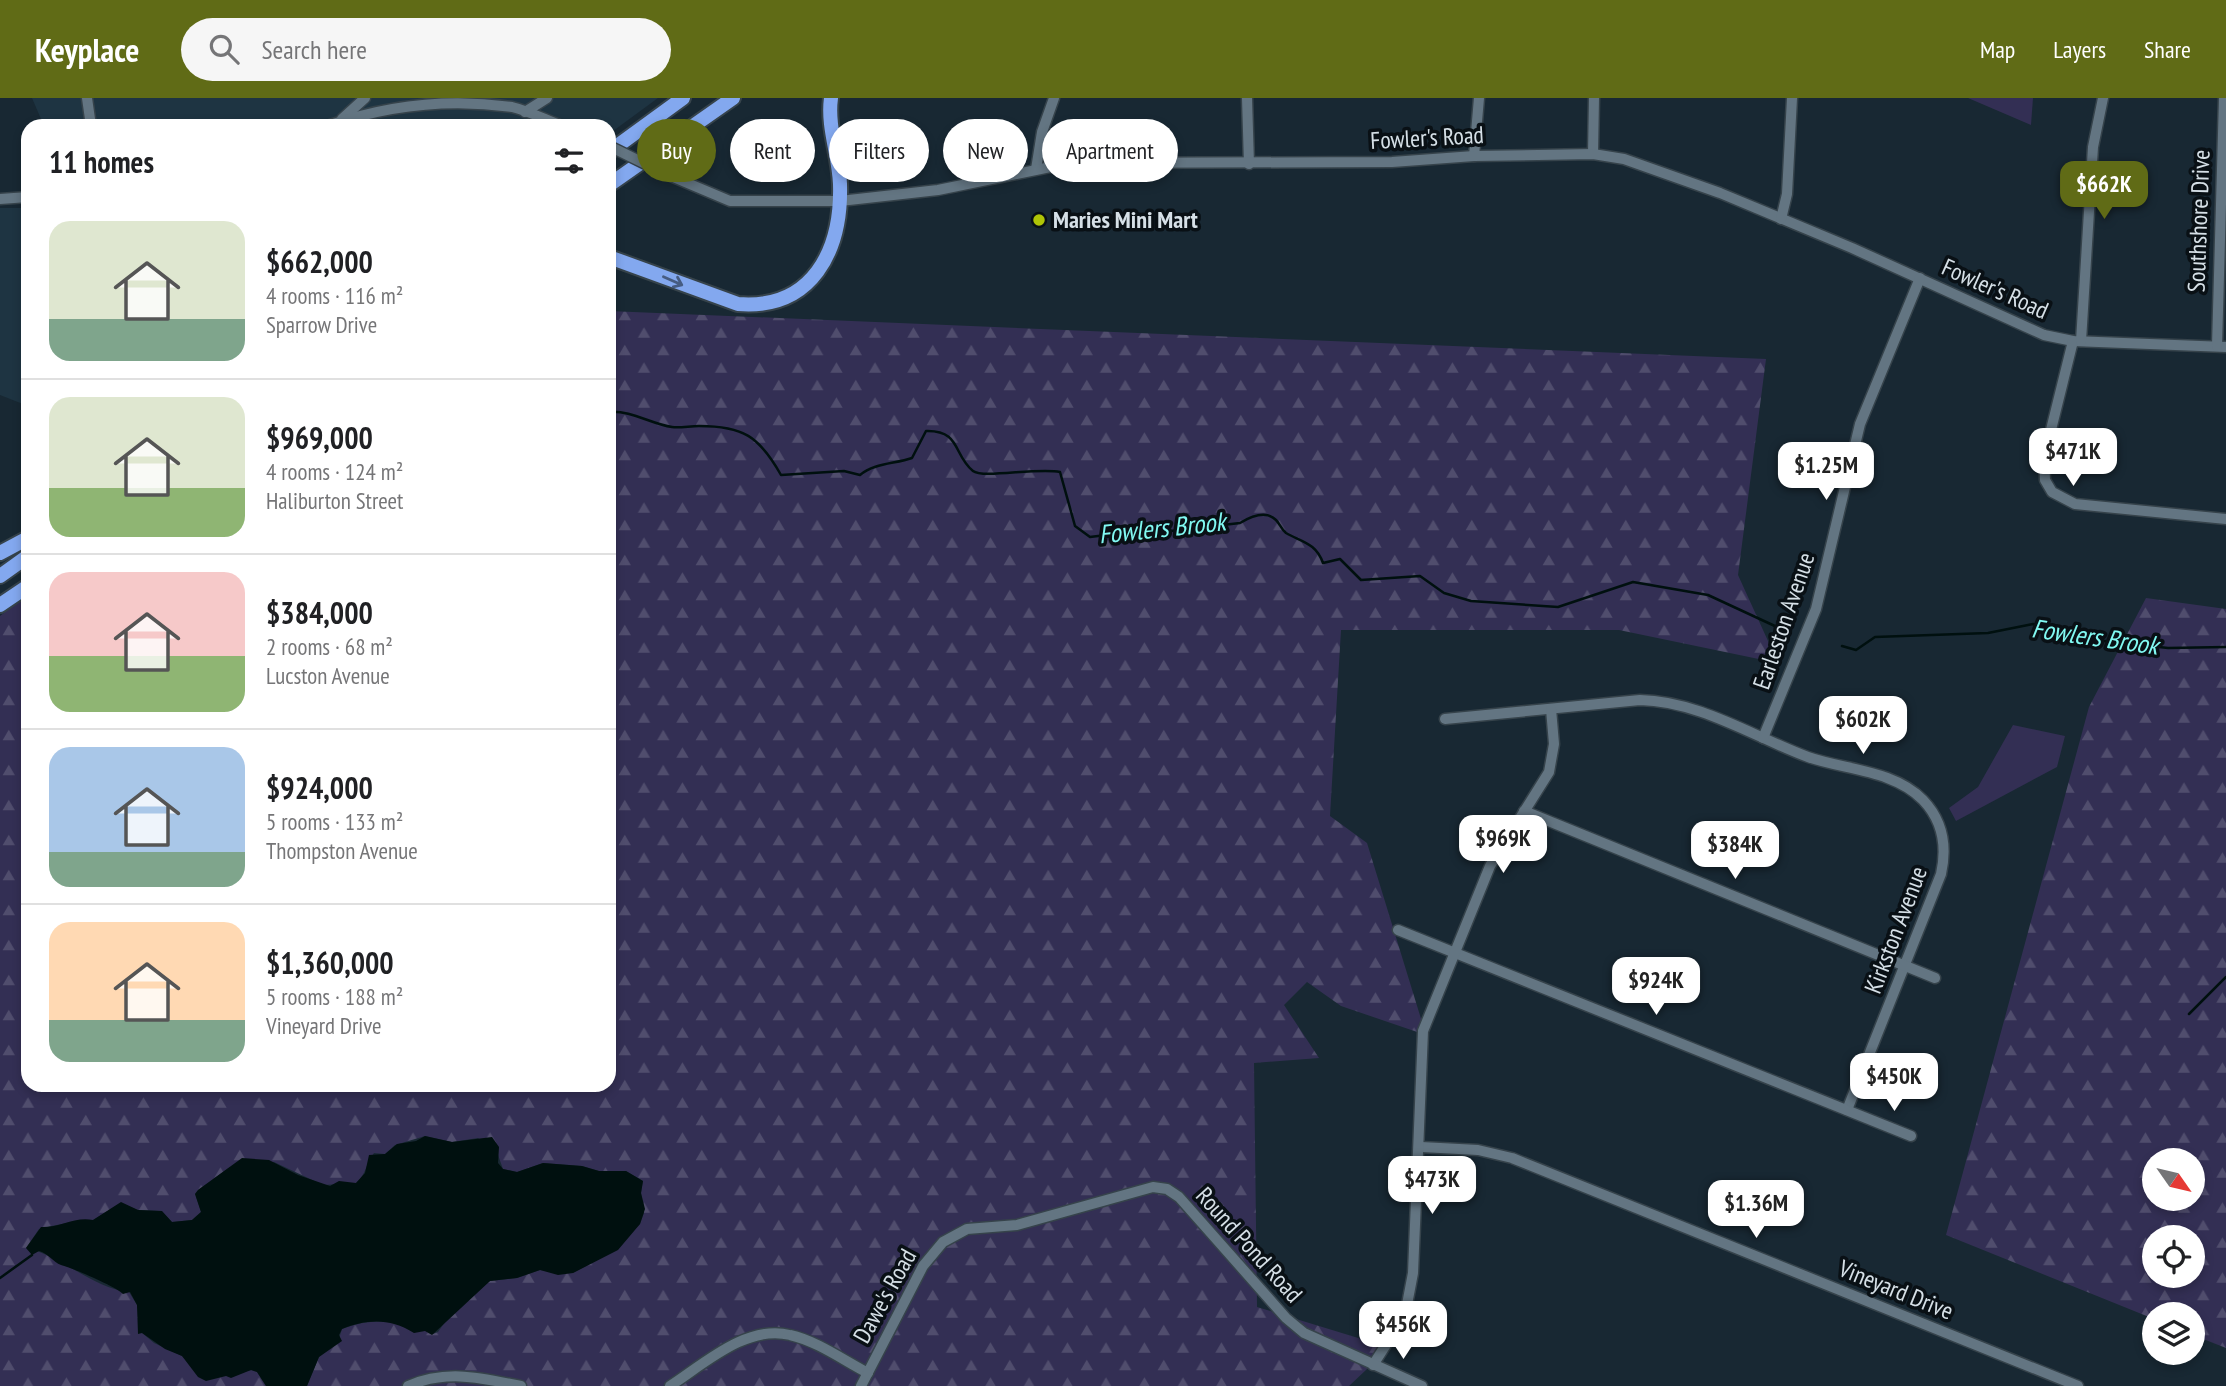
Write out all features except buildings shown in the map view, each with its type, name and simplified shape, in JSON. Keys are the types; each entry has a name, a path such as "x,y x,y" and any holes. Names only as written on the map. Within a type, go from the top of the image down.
{"highway":[{"path":"616,147 683,98"},
{"path":"616,180 733,98"},
{"path":"616,260 738,304 761,306 780,302 810,283 830,246 840,201 840,181 831,123 831,98"},
{"path":"0,553 21,541"},
{"path":"0,576 21,561"},
{"path":"0,605 21,591"}],"street":[{"path":"87,98 90,119"},
{"path":"342,119 365,98"},
{"path":"525,112 547,98"},
{"path":"1036,169 1042,132 1054,98"},
{"path":"1247,98 1249,164"},
{"path":"1474,156 1479,98"},
{"path":"1593,154 1594,98"},
{"path":"1781,219 1787,194 1792,98"},
{"path":"2103,98 2093,147 2077,341 2044,458 2045,480 2052,492 2075,504 2226,519"},
{"name":"Southshore Drive","path":"2221,347 2224,98"},
{"path":"347,119 395,102 448,99 513,107 544,119"},
{"name":"Fowler's Road","path":"616,149 730,201 840,201 938,190 1070,163 1392,162 1474,156 1593,154 1624,159 1673,175 1920,278 2036,332 2077,341 2221,347"},
{"path":"0,199 21,198"},
{"name":"Earleston Avenue","path":"1763,738 1823,586 1860,424 1920,278"},
{"name":"Kirkston Avenue","path":"1445,719 1640,700 1661,701 1681,706 1808,757 1896,782 1911,790 1933,813 1940,827 1945,858 1936,890 1847,1110"},
{"path":"1373,1365 1396,1332 1409,1296 1416,1246 1423,1031 1490,866 1552,762 1551,709"},
{"path":"1524,811 1935,978"},
{"path":"1398,930 1911,1136"},
{"name":"Vineyard Drive","path":"1420,1147 1478,1150 1512,1158 2078,1386"},
{"name":"Round Pond Road","path":"955,1234 980,1227 1017,1225 1153,1187 1167,1189 1184,1203 1286,1318 1304,1333 1422,1386"},
{"name":"Dawe's Road","path":"861,1386 923,1265 932,1253 955,1234"},
{"path":"670,1386 732,1346 769,1333 793,1335 868,1373"},
{"path":"408,1386 427,1379 456,1374 521,1386"}],"shaded area":[{"path":"32,98 658,98 616,129 616,119 41,119"},
{"path":"0,208 21,208 21,403 0,395"},
{"path":"425,1136 452,1142 492,1137 499,1147 498,1163 503,1169 517,1172 543,1163 582,1166 599,1171 626,1171 643,1181 641,1193 645,1209 640,1224 618,1250 573,1273 558,1275 540,1270 517,1278 490,1281 432,1335 425,1331 414,1333 396,1325 378,1322 360,1323 342,1329 339,1335 342,1341 319,1357 307,1386 266,1386 257,1372 251,1370 231,1378 226,1376 206,1381 198,1377 182,1356 165,1349 142,1333 138,1334 137,1305 130,1292 123,1294 58,1264 42,1252 32,1255 26,1248 41,1227 93,1220 121,1202 138,1210 162,1211 172,1222 192,1220 201,1212 195,1194 198,1190 242,1158 269,1160 298,1175 330,1186 339,1181 356,1183 365,1173 369,1155 385,1154 397,1144 416,1141"}],"green space":[{"path":"1968,98 2033,98 2031,125"},
{"path":"616,311 1766,359 1738,575 1778,663 1619,630 1341,630 1330,816 1367,843 1426,1035 1341,1006 1307,982 1284,1005 1319,1058 1254,1063 1257,1307 1381,1345 1368,1362 1367,1369 1349,1386 307,1386 319,1357 338,1342 342,1329 365,1323 388,1322 433,1334 438,1332 450,1315 490,1281 517,1278 540,1270 573,1273 612,1252 640,1224 644,1213 641,1193 643,1181 626,1171 599,1171 582,1166 543,1163 517,1172 503,1169 497,1152 478,1138 452,1142 425,1136 395,1145 385,1154 374,1153 356,1183 323,1185 274,1162 230,1167 195,1194 201,1212 192,1220 172,1222 161,1211 138,1210 121,1203 93,1220 39,1229 26,1248 52,1258 103,1285 129,1292 137,1305 141,1332 154,1343 182,1356 205,1379 252,1370 257,1372 266,1386 0,1386 0,616 21,600 21,1092 616,1092"},
{"path":"2146,598 2226,609 2226,1348 2205,1340 2205,1302 2142,1302 2142,1314 1946,1235 2089,707"},
{"path":"2013,725 2065,736 2057,767 1956,821 1949,808 1978,787"}],"waterway":[{"name":"Fowlers Brook","path":"616,412 672,427 699,426 738,431 757,442 781,475 844,471 860,475 878,466 912,458 926,431 937,432 951,439 967,465 979,473 1060,472 1075,526 1090,537 1106,535 1124,526 1162,532 1240,523 1253,517 1268,515 1276,520 1286,533 1317,551 1323,563 1340,559 1361,580 1420,576 1444,593 1471,601 1558,607 1633,582 1708,595 1777,627"},
{"name":"Fowlers Brook","path":"1842,646 1856,650 1875,637 1988,633 2033,624 2095,640 2168,648 2226,647"},
{"path":"2189,1014 2226,977"},
{"path":"0,1278 32,1255"}],"place":[{"name":"Maries Mini Mart","path":"1039,220"}]}
